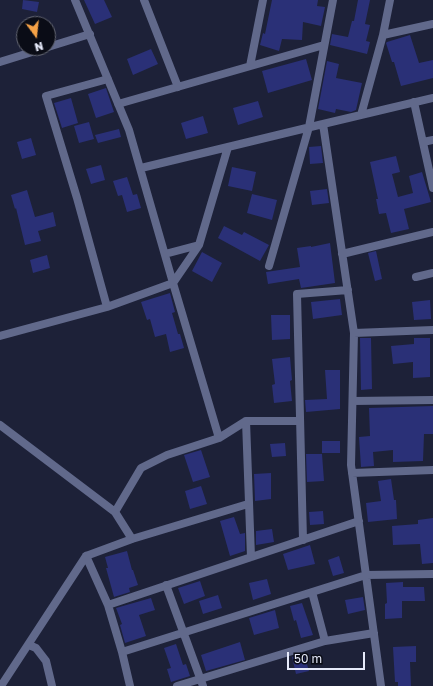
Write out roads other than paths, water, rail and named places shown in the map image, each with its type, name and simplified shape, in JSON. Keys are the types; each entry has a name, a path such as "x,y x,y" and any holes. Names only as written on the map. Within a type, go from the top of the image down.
{"street":[{"path":"75,0 129,130 219,438"},
{"path":"144,0 178,87"},
{"path":"250,66 263,0"},
{"path":"269,266 309,127 333,0"},
{"path":"361,115 383,35 390,0"},
{"path":"383,35 433,24"},
{"path":"56,45 90,34"},
{"path":"118,104 324,45"},
{"path":"0,62 19,56"},
{"path":"107,307 77,198 46,96 108,79"},
{"path":"141,168 433,98"},
{"path":"414,102 433,188"},
{"path":"323,124 354,333 352,473 381,686"},
{"path":"423,142 433,140"},
{"path":"0,336 107,307 173,283 199,245 228,147"},
{"path":"342,254 433,232"},
{"path":"165,254 199,245"},
{"path":"416,277 433,273"},
{"path":"303,540 297,294 348,290"},
{"path":"354,333 433,330"},
{"path":"353,401 433,400"},
{"path":"115,512 142,468 166,455 219,438 246,421 300,421"},
{"path":"246,421 251,557"},
{"path":"0,425 115,512 132,539"},
{"path":"352,473 433,470"},
{"path":"1,686 86,556 132,539 248,504"},
{"path":"108,605 359,521"},
{"path":"86,556 108,605 130,686"},
{"path":"122,652 366,575 433,574"},
{"path":"166,585 202,682"},
{"path":"312,592 325,641"},
{"path":"177,686 202,682 325,641 374,633"},
{"path":"29,645 36,648 46,661 52,686"}]}
